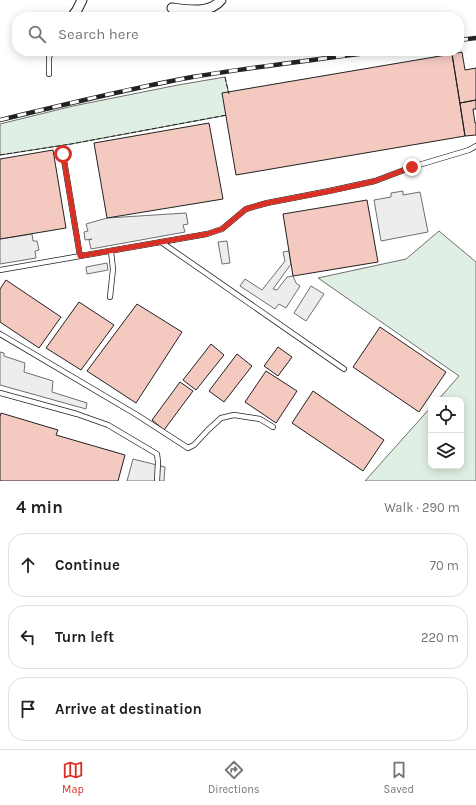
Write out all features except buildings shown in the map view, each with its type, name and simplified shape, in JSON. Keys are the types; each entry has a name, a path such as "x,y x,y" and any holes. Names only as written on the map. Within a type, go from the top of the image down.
{"street":[{"path":"76,12 82,0"},
{"path":"172,8 208,9 221,0"}],"lane":[{"path":"49,74 50,56"},
{"path":"0,270 207,234 222,229 246,209 267,203 375,181 412,167 469,150 476,146"},
{"path":"63,154 80,256"},
{"path":"161,242 344,369"},
{"path":"110,297 113,269 111,251"},
{"path":"0,334 137,415 188,448 194,445 221,418 234,416 260,419 273,427"},
{"path":"0,393 77,414 108,425 156,454 158,462 157,481"}],"green space":[{"path":"225,77 233,114 71,144 0,155 0,124 73,106"},
{"path":"439,231 476,262 476,481 365,481 428,410 428,469 464,469 464,397 441,397 459,376 318,278 406,259"}],"shaded area":[{"path":"403,191 403,195 420,192 428,232 381,241 374,200 391,197 391,193"},
{"path":"186,213 188,224 183,225 185,232 91,249 89,240 92,239 85,240 84,232 88,231 86,224 107,218"},
{"path":"32,234 33,241 37,241 39,250 35,251 36,258 0,264 0,239"},
{"path":"227,241 230,263 222,264 218,242"},
{"path":"289,251 291,264 273,289 277,290 287,277 293,276 296,283 300,286 286,308 279,304 275,309 240,286 245,279 262,290 285,261 283,252"},
{"path":"107,263 108,270 87,274 86,267"},
{"path":"311,286 324,294 306,321 294,313"},
{"path":"0,352 4,353 4,356 25,363 24,372 53,381 52,392 87,403 86,409 0,385"},
{"path":"133,459 165,467 164,481 127,481"}],"railway":[{"path":"464,39 476,38"},
{"path":"0,120 187,78 342,56"}],"fence":[{"path":"225,77 229,94"},
{"path":"0,155 71,144 227,115"}],"route":[{"path":"63,154 80,256 207,234 222,229 246,209 267,203 375,181 412,167"}]}
